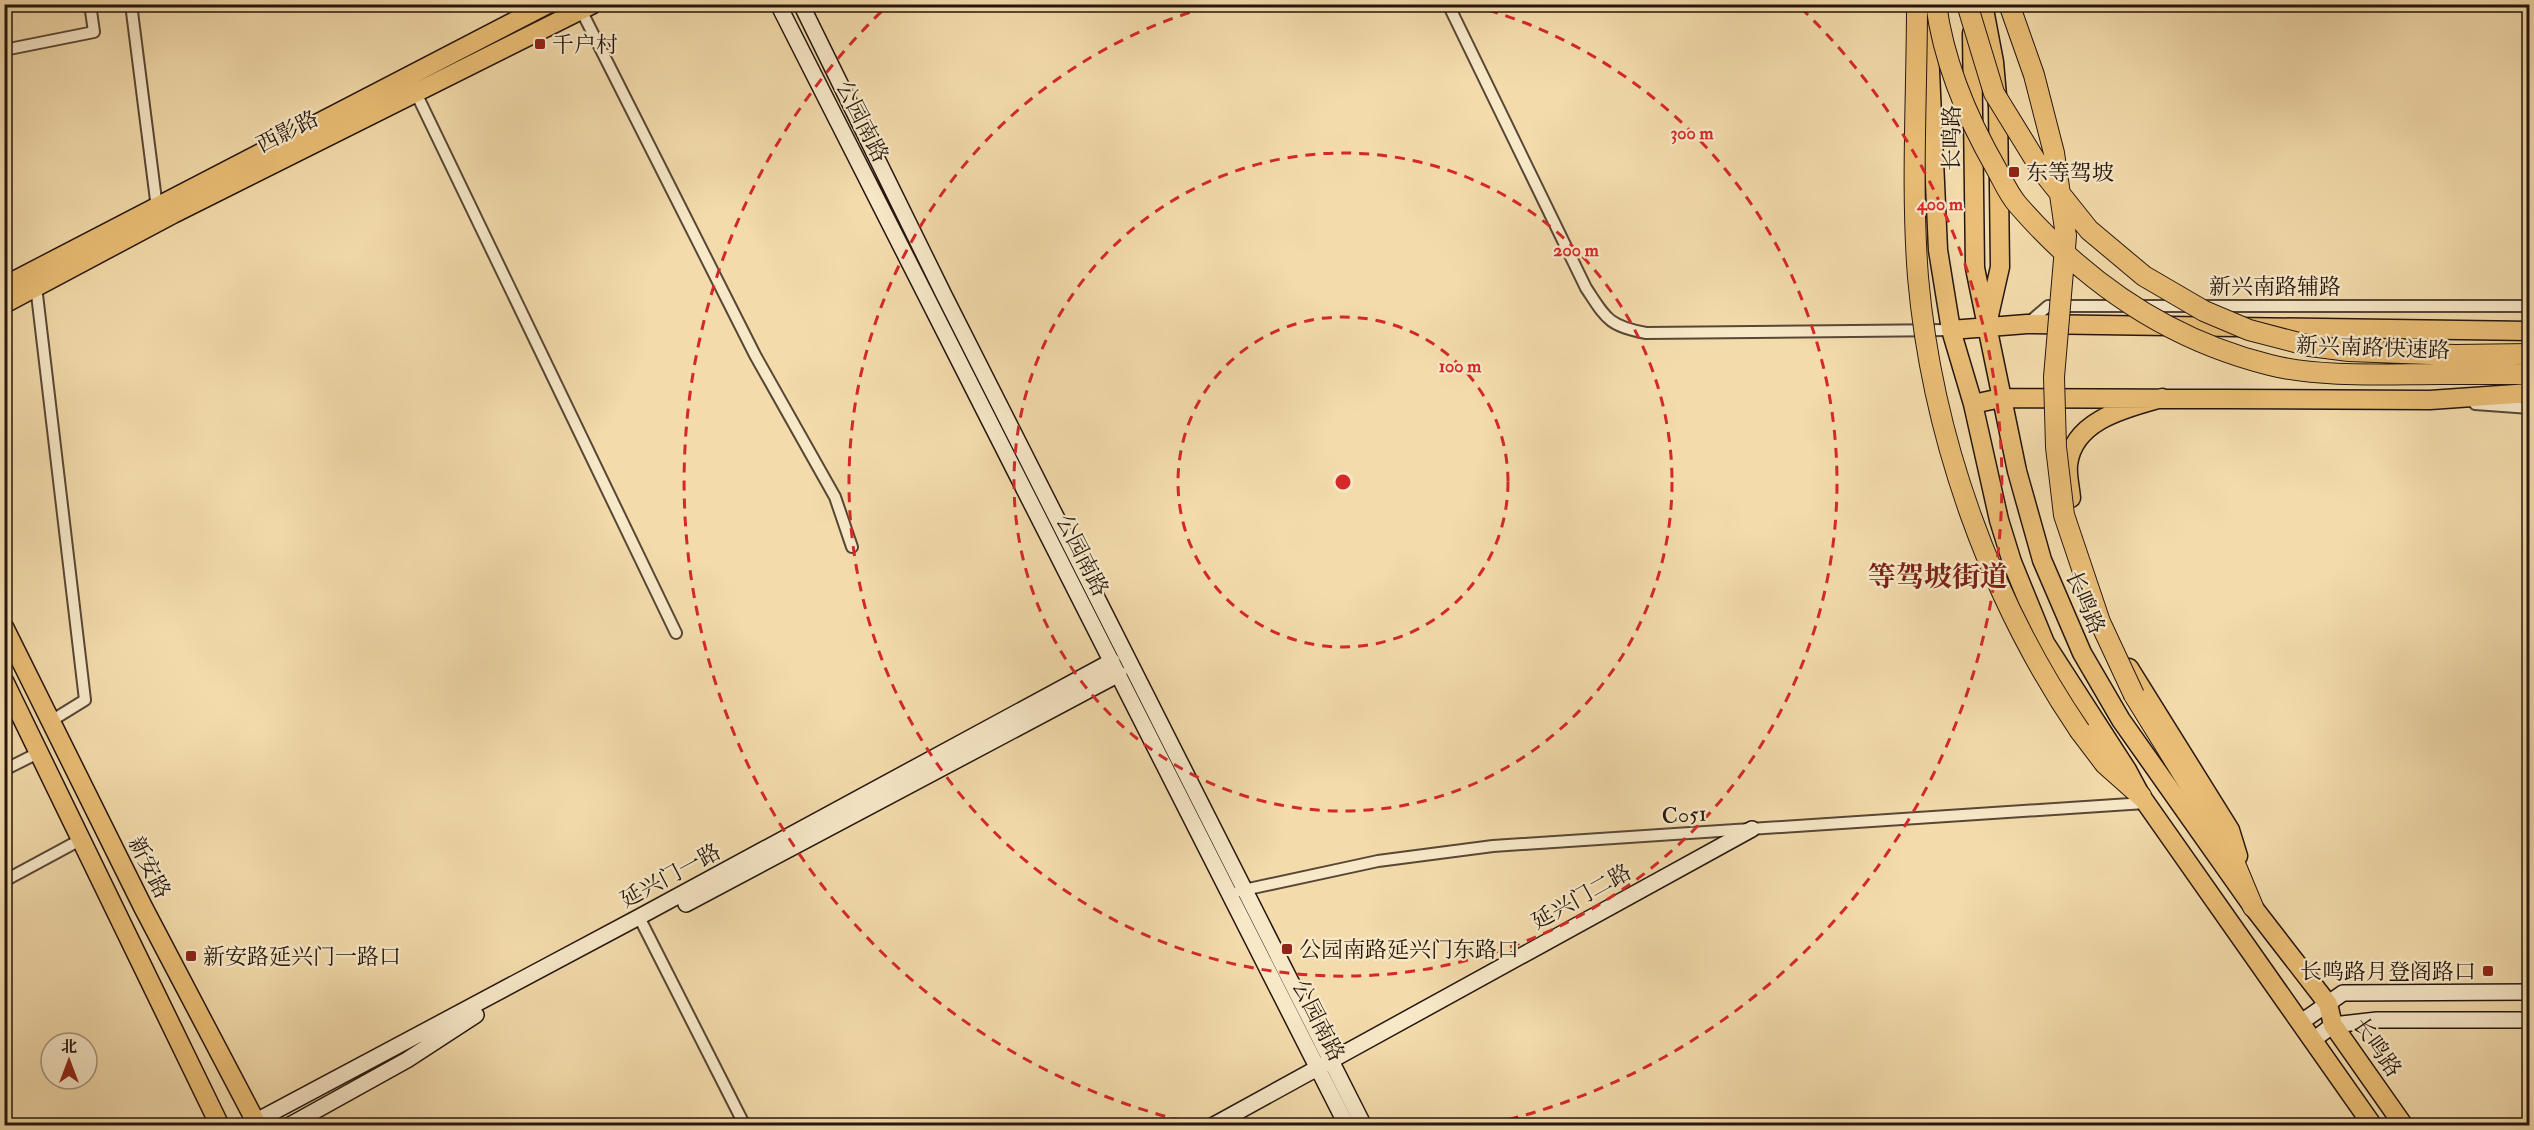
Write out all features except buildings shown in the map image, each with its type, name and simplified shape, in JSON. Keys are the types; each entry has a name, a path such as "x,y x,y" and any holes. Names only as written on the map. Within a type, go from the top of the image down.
{"highway":[{"path":"1917,4 1918,277 1929,352 1942,417 1963,493 1990,567 2058,699 2105,764 2143,799"},
{"name":"新兴南路快速路","path":"1936,4 1945,53 1961,100 1985,150 2016,203 2097,281 2144,315 2205,345 2271,366 2309,372 2455,364 2529,354"},
{"name":"新兴南路快速路","path":"1969,4 1994,93 2042,171 2089,230 2144,276 2213,315 2249,330 2310,346 2529,374"},
{"path":"2009,4 2034,75 2054,153 2066,236 2054,377 2056,447 2064,515 2100,622 2134,695 2228,848 2253,907"}],"main road":[{"name":"西影路","path":"4,286 548,4"},
{"name":"公园南路","path":"778,4 1115,668 1237,891 1332,1058 1364,1125"},
{"name":"公园南路","path":"801,4 1237,891 1317,1066 1347,1125"},
{"name":"长鸣路","path":"1927,4 1938,250 1951,330 1973,404 2012,562 2045,643 2127,770 2143,799 2373,1125"},
{"name":"长鸣路","path":"1969,4 1975,106 1975,268 2017,471 2039,549 2082,653 2110,703 2166,788 2253,907 2328,1004 2333,1025 2404,1125"},
{"path":"1983,4 1997,86 2000,267 1987,327"},
{"name":"西影路","path":"4,304 173,214 587,7"},
{"path":"2373,329 2481,320 2529,321"},
{"path":"1951,330 2027,324 2529,331"},
{"path":"1973,404 2001,398 2430,400 2529,393"},
{"path":"2162,398 2127,408 2102,420 2077,440 2068,465 2073,515 2086,565 2104,614 2130,668 2230,830 2253,907"},
{"name":"新安路","path":"4,627 254,1124"},
{"name":"延兴门一路","path":"254,1124 641,922 1115,668"},
{"path":"4,681 220,1125"},
{"name":"延兴门二路","path":"1212,1125 1752,829"},
{"name":"延兴门一路","path":"288,1125 407,1060 468,1019 641,922"},
{"path":"2300,1023 2343,993 2367,991 2529,992"},
{"path":"2312,1041 2333,1025 2377,1020 2529,1020"}],"street":[{"path":"4,50 94,32 90,4"},
{"path":"131,4 158,208"},
{"path":"1448,4 1586,288 1603,314 1620,328 1646,333 1951,330"},
{"path":"587,7 755,355 835,496 852,547"},
{"path":"416,93 676,633"},
{"path":"36,286 85,700 51,721"},
{"name":"新兴南路辅路","path":"2027,324 2048,306 2529,306"},
{"path":"2430,400 2529,408"},
{"path":"4,770 40,752"},
{"name":"C051","path":"1237,891 1378,861 1493,846 2143,799"},
{"path":"4,881 80,840"},
{"path":"641,922 745,1125"}],"place":[{"name":"千户村","path":"540,44"},
{"name":"东等驾坡","path":"2014,172"},
{"name":"公园南路延兴门东路口","path":"1287,949"},
{"name":"新安路延兴门一路口","path":"191,956"},
{"name":"长鸣路月登阁路口","path":"2488,971"}],"district":[{"name":"等驾坡街道","path":"1938,576"}]}
